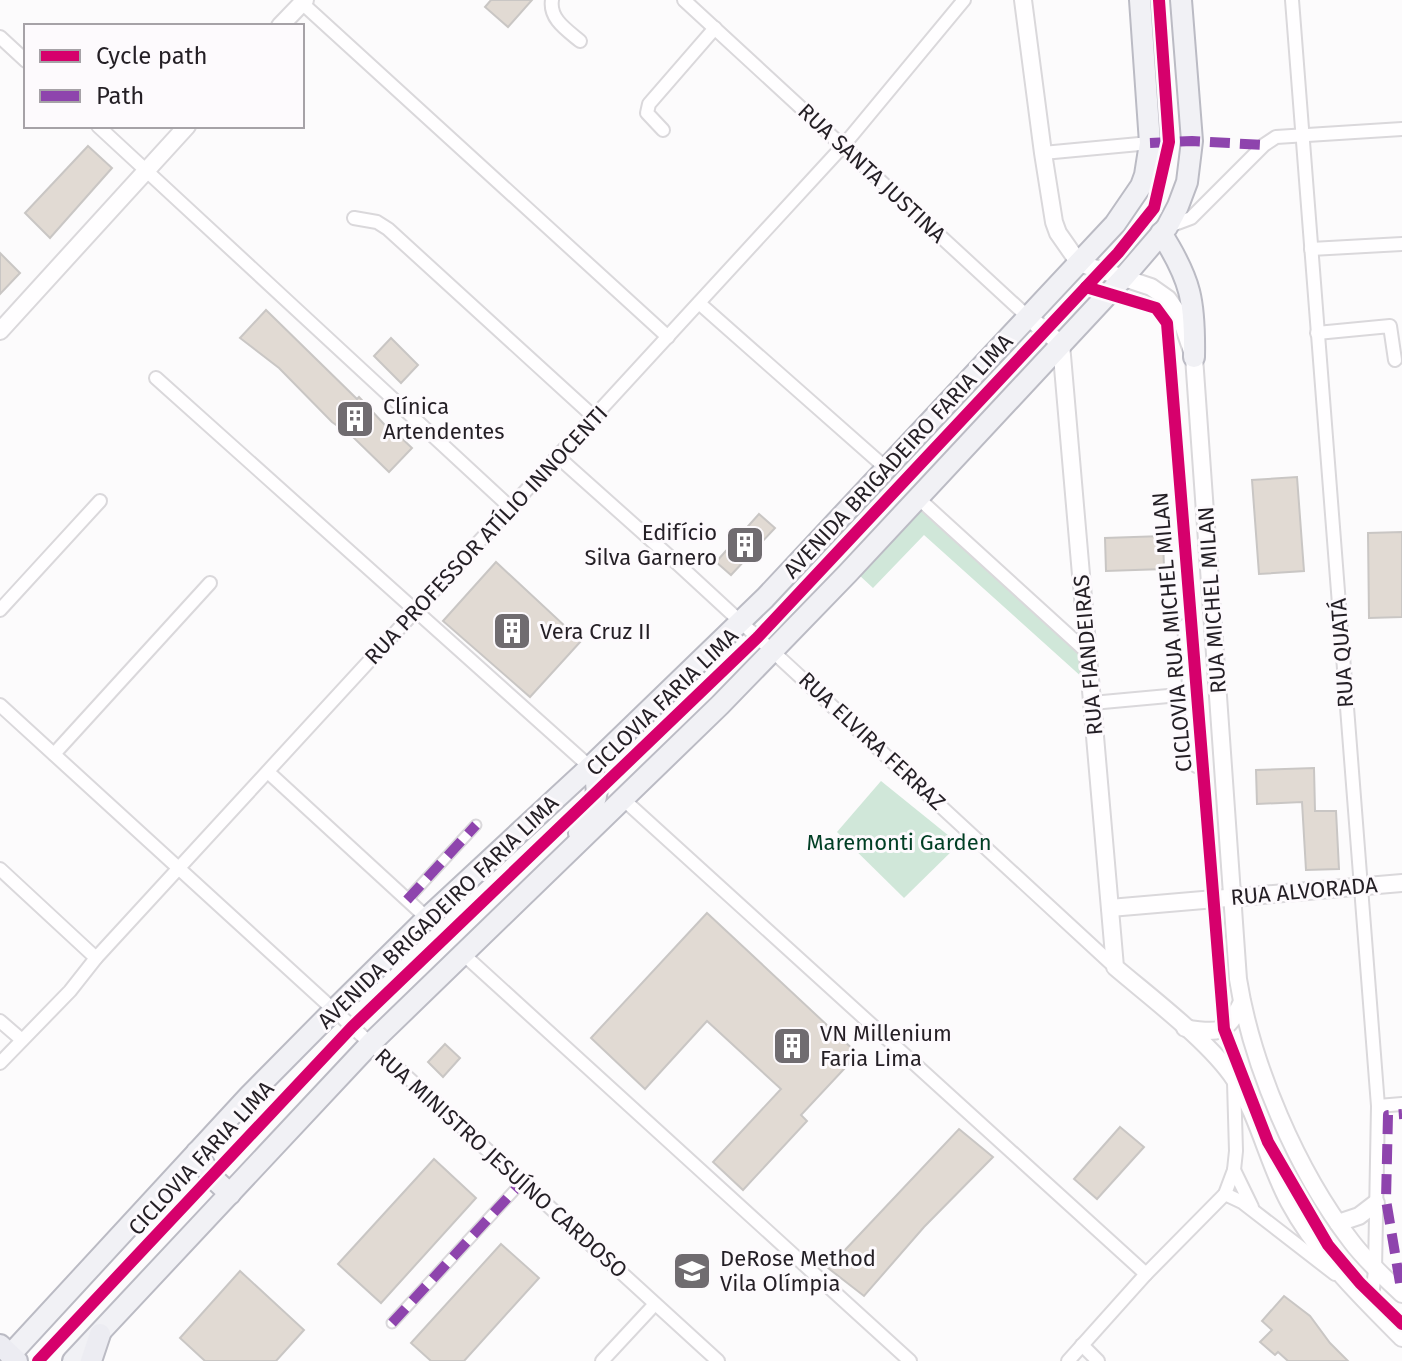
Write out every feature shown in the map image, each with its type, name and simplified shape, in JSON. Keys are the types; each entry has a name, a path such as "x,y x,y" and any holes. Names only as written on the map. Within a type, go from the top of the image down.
{"highway":[{"path":"91,1361 100,1334"}],"main road":[{"name":"AVENIDA BRIGADEIRO FARIA LIMA","path":"8,1355 334,1010 427,918 741,622 1115,224 1136,196 1145,175 1150,143 1140,0"},
{"name":"AVENIDA BRIGADEIRO FARIA LIMA","path":"73,1361 370,1044 773,651 1124,277 1164,230 1184,193 1192,141 1181,0"},
{"path":"1164,230 1190,285 1195,313 1194,357"},
{"path":"571,848 597,800 597,783 590,767"},
{"path":"197,1152 211,1176 230,1194"}],"street":[{"path":"552,0 553,14 580,41"},
{"name":"RUA SANTA JUSTINA","path":"684,0 1061,344"},
{"name":"RUA PROFESSOR ATÍLIO INNOCENTI","path":"0,1063 70,991 96,958 843,146 964,0"},
{"path":"1023,0 1054,222 1063,243 1079,263"},
{"name":"RUA QUATÁ","path":"1292,0 1378,1106 1375,1270 1371,1307"},
{"path":"282,24 303,2 668,337"},
{"path":"663,130 647,113 649,104 715,28"},
{"path":"0,37 24,59"},
{"path":"100,128 511,508"},
{"path":"0,331 185,128"},
{"path":"1164,230 1191,218 1276,137 1402,129"},
{"path":"1043,153 1150,143"},
{"path":"354,218 377,222 388,229 594,417"},
{"path":"1311,249 1402,244"},
{"name":"RUA MICHEL MILAN","path":"1079,263 1151,287 1168,299 1180,316 1194,357 1242,1002 1282,1119 1309,1174 1338,1223 1375,1270 1402,1294"},
{"path":"699,303 887,469"},
{"path":"1317,333 1390,326 1395,360"},
{"name":"RUA FIANDEIRAS","path":"1061,344 1115,967"},
{"path":"156,378 590,767"},
{"name":"RUA ELVIRA FERRAZ","path":"558,457 1184,1028 1234,1078"},
{"path":"918,498 1087,652"},
{"path":"0,610 100,501"},
{"path":"54,754 210,583"},
{"path":"1184,626 1196,766"},
{"path":"1092,703 1190,694"},
{"name":"RUA MINISTRO JESUÍNO CARDOSO","path":"1,708 718,1361"},
{"path":"268,772 427,918"},
{"path":"623,799 1146,1274"},
{"path":"407,900 476,825"},
{"path":"0,869 96,958"},
{"name":"RUA ALVORADA","path":"1110,908 1402,883"},
{"path":"462,953 910,1361"},
{"path":"1184,1028 1215,1032 1224,1029 1234,1020 1242,1002"},
{"path":"0,1021 22,1040"},
{"path":"1068,1361 1146,1274 1225,1194 1234,1170 1237,1127 1234,1078"},
{"path":"1234,1078 1289,1203 1308,1234 1402,1338"},
{"path":"1378,1106 1402,1104"},
{"path":"1234,1170 1245,1197 1257,1213"},
{"path":"392,1323 522,1182"},
{"path":"1225,1194 1242,1202 1316,1261 1352,1285"},
{"path":"1338,1223 1359,1216 1376,1203"},
{"path":"602,1361 655,1304"},
{"path":"1082,1345 1098,1361"}],"green space":[{"path":"918,507 1080,654 1084,679 924,535 873,588 858,574"},
{"name":"Maremonti Garden","path":"881,781 959,844 904,898 837,832"}],"building":[{"path":"491,0 532,0 508,27 485,7"},
{"path":"88,146 112,168 50,238 25,213"},
{"path":"0,253 20,273 0,294"},
{"path":"266,310 357,399 359,397 394,435 396,433 412,448 389,472 353,437 332,422 279,368 240,338"},
{"path":"391,338 418,365 401,383 374,356"},
{"path":"1297,477 1304,571 1259,574 1252,480"},
{"name":"Edifício Silva Garnero","path":"759,514 775,528 731,575 716,562"},
{"path":"1402,532 1402,617 1369,618 1368,533"},
{"path":"1163,536 1164,569 1106,571 1105,538"},
{"name":"Vera Cruz II","path":"496,562 581,641 530,697 443,621"},
{"path":"1314,768 1315,811 1336,811 1339,869 1306,870 1302,802 1257,804 1256,770"},
{"name":"VN Millenium Faria Lima","path":"707,913 858,1054 801,1115 807,1121 743,1190 713,1162 781,1089 707,1021 645,1089 591,1038"},
{"path":"445,1044 460,1058 443,1077 428,1062"},
{"path":"1120,1127 1144,1147 1097,1199 1074,1179"},
{"path":"959,1129 993,1157 924,1227 864,1296 828,1268"},
{"path":"434,1159 476,1198 381,1303 338,1264"},
{"path":"501,1244 539,1278 464,1361 431,1361 411,1343"},
{"path":"240,1271 304,1330 276,1361 205,1361 180,1338"},
{"path":"1284,1296 1310,1316 1348,1361 1288,1361 1260,1342 1272,1330 1262,1321"}],"marked path":[{"path":"1150,143 1192,141 1264,145"},
{"path":"407,900 476,825"},
{"path":"1400,1283 1386,1200 1388,1115 1402,1114"},
{"path":"392,1323 522,1182"}],"cycle path":[{"name":"CICLOVIA FARIA LIMA","path":"38,1361 352,1027 758,637 1118,253 1154,208 1169,142 1159,0"},
{"name":"CICLOVIA RUA MICHEL MILAN","path":"1086,287 1156,308 1167,323 1224,1029 1268,1142 1328,1245 1360,1283 1402,1324"}],"place":[{"name":"Clínica Artendentes","path":"355,419"},
{"name":"Edifício Silva Garnero","path":"745,545"},
{"name":"Vera Cruz II","path":"512,631"},
{"name":"VN Millenium Faria Lima","path":"792,1046"},
{"name":"DeRose Method Vila Olímpia","path":"692,1271"}]}
